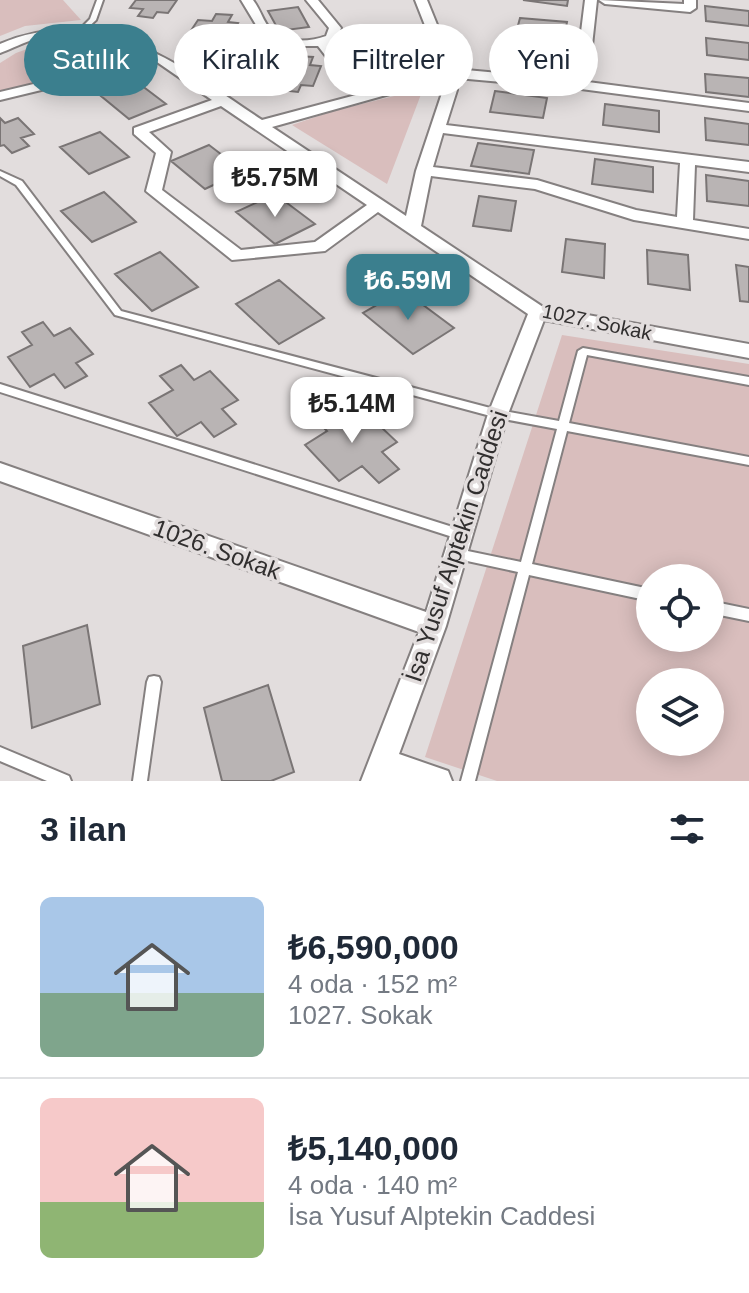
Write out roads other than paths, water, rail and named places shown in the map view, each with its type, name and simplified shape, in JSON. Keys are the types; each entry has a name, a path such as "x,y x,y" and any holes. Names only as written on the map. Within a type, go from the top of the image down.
{"street":[{"path":"247,0 272,38 322,43 332,38 335,28 312,0"},
{"path":"421,0 431,24"},
{"path":"588,24 591,0"},
{"path":"605,0 690,8 690,0"},
{"name":"1027. Sokak","path":"0,49 24,39"},
{"name":"1027. Sokak","path":"159,58 538,312 749,351"},
{"path":"0,96 159,58"},
{"path":"598,87 749,107"},
{"path":"258,126 361,96"},
{"path":"412,229 424,171 448,96"},
{"path":"221,101 139,131 164,152 154,191 238,256 319,247 376,206"},
{"path":"437,128 749,167"},
{"path":"685,225 688,161"},
{"path":"424,171 537,185 634,215 749,234"},
{"name":"İsa Yusuf Alptekin Caddesi","path":"379,772 434,626 498,414 538,312"},
{"name":"1026. Sokak","path":"0,472 434,626"},
{"path":"379,772 438,781"}],"lane":[{"path":"89,24 100,0"},
{"path":"0,173 19,183 118,313 498,414 749,461"},
{"path":"468,781 583,351 749,381"},
{"path":"0,388 523,569 636,592"},
{"path":"724,610 749,615"},
{"path":"140,781 154,682"},
{"path":"0,754 64,781"}]}
